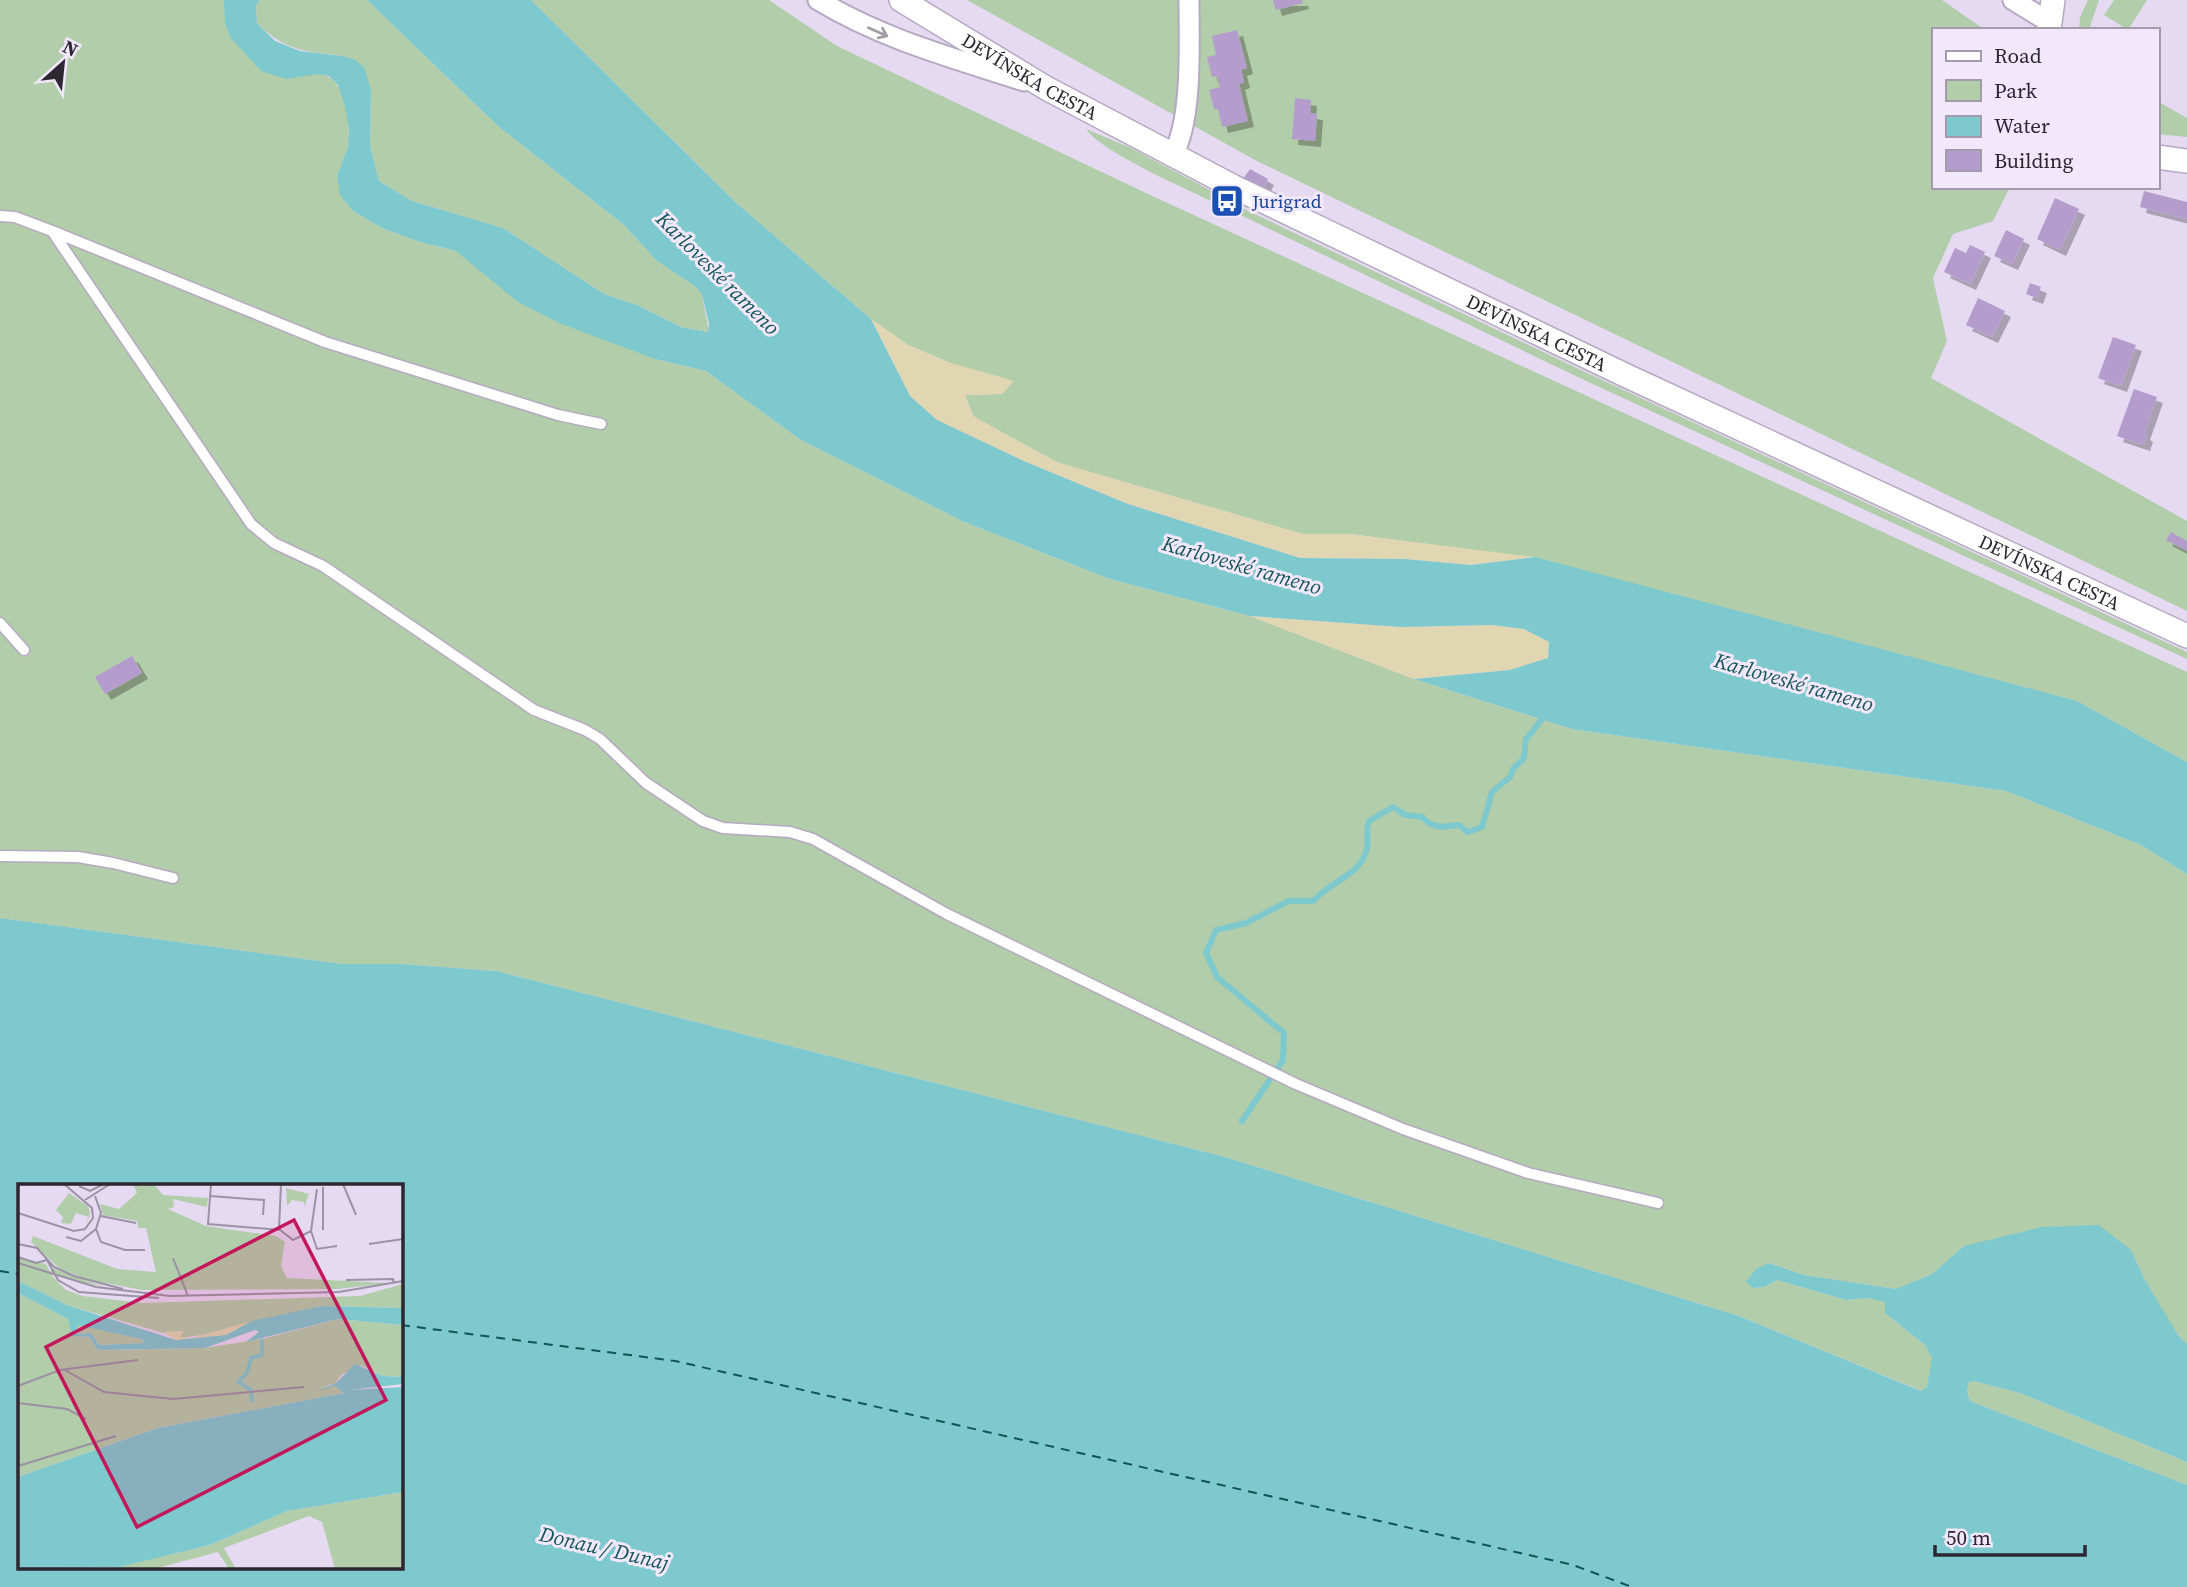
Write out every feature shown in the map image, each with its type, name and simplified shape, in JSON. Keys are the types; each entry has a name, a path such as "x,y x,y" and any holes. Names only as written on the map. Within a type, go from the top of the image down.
{"street":[{"path":"818,0 850,20 893,39 1046,88"},
{"name":"DEVÍNSKA CESTA","path":"901,0 1046,88 1234,187 1615,370 2187,636"},
{"path":"1173,155 1181,140 1189,69 1189,0"},
{"path":"2013,0 2050,17"},
{"path":"2159,157 2187,161"}],"lane":[{"path":"0,216 15,217 52,231 325,342 558,415 601,424"},
{"path":"52,231 251,524 274,543 323,566 534,710 585,730 600,739 646,783 704,821 723,828 790,832 813,839 947,914 1255,1066 1403,1129 1528,1173 1658,1203"},
{"path":"0,623 24,650"},
{"path":"0,856 78,857 173,878"}],"green space":[{"path":"0,0 224,0 287,79 321,74 332,79 338,86 346,106 349,137 337,176 353,211 382,228 456,251 480,269 655,359 706,371 801,440 962,521 1110,579 1250,616 1414,679 1572,729 2006,791 2141,845 2187,874 2187,1344 2162,1312 2131,1250 1964,1246 1932,1274 1896,1289 1804,1275 1769,1263 1747,1282 1753,1288 1765,1287 1777,1280 1846,1300 1868,1298 1886,1302 1885,1313 1925,1345 1933,1358 1927,1387 1922,1391 1739,1316 1225,1157 496,971 401,964 342,964 0,918"},
{"path":"260,0 367,0 499,127 624,225 656,260 696,287 702,295 709,332 681,327 637,305 604,294 503,228 412,201 379,181 370,145 371,90 343,56 287,45 268,33 257,23 256,5"},
{"path":"531,0 769,0 837,46 1148,194 2187,672 2187,762 2077,701 1535,558 1350,534 1303,534 1056,462 973,416 965,395 1002,394 948,362 908,345 871,319 734,201"},
{"path":"967,0 1942,0 1982,28 1932,28 1932,189 2009,189 1993,221 1953,234 1933,278 1947,341 1931,378 2187,521 2187,611 1255,160"},
{"path":"2088,0 2099,0 2090,28 2079,28 2080,17"},
{"path":"2114,0 2147,0 2129,28 2104,15"},
{"path":"2159,102 2187,118 2187,137 2159,134"},
{"path":"1086,129 1131,148 1219,195 1215,203 1126,159 1109,149"},
{"path":"1234,204 1585,372 2187,652 2187,659 1582,379 1230,210"},
{"path":"1969,1382 2020,1393 2187,1462 2187,1485 1970,1401 1967,1391"}],"sand":[{"path":"871,319 908,345 948,362 1014,381 1002,394 965,395 973,416 1056,462 1303,534 1350,534 1535,557 1471,565 1405,559 1300,558 1128,504 1026,462 937,420 910,396"},
{"path":"1250,616 1401,627 1492,625 1524,629 1549,642 1548,658 1510,670 1414,679"}],"water":[{"name":"Karloveské rameno","path":"224,0 260,0 256,5 257,23 275,41 300,51 343,56 364,67 371,90 370,145 379,181 412,201 503,228 604,294 637,305 681,327 708,332 709,324 702,295 696,287 656,260 624,225 499,127 367,0 531,0 734,201 871,319 910,396 937,420 1026,462 1128,504 1300,558 1405,559 1471,565 1535,557 2077,701 2187,762 2187,874 2141,845 2006,791 1572,729 1414,679 1510,670 1548,658 1549,642 1524,629 1492,625 1401,627 1250,616 1110,579 962,521 801,440 706,371 655,359 559,323 518,302 456,251 382,228 353,211 340,195 337,176 348,147 349,129 338,85 329,76 318,74 287,79 261,71 230,37 225,23"},
{"name":"Donau / Dunaj","path":"0,918 342,964 401,964 496,971 1225,1157 1739,1316 1921,1391 1927,1387 1932,1358 1925,1345 1885,1313 1885,1302 1868,1298 1846,1300 1777,1280 1765,1287 1753,1288 1746,1282 1756,1269 1769,1263 1804,1275 1896,1289 1932,1274 1964,1246 2042,1227 2099,1225 2131,1250 2145,1280 2178,1335 2187,1344 2187,1462 2020,1393 1973,1381 1969,1382 1967,1391 1970,1401 2187,1485 2187,1587 0,1587"}],"building":[{"path":"1273,0 1302,0 1303,3 1276,10"},
{"path":"1237,30 1247,68 1241,70 1244,82 1239,84 1248,121 1222,127 1218,109 1214,109 1209,90 1220,87 1217,76 1212,77 1207,57 1216,55 1212,36"},
{"path":"1295,98 1311,100 1310,113 1317,114 1315,141 1292,139"},
{"path":"1250,169 1268,179 1263,189 1243,179"},
{"path":"2144,191 2187,202 2187,219 2140,207"},
{"path":"2055,198 2079,209 2060,250 2037,239"},
{"path":"2006,230 2024,239 2012,264 1994,256"},
{"path":"1970,245 1985,252 1970,284 1944,272 1955,248 1966,253"},
{"path":"2030,283 2041,287 2037,298 2026,294"},
{"path":"1978,298 2005,311 1992,337 1966,325"},
{"path":"2113,337 2136,345 2121,386 2098,378"},
{"path":"2134,389 2157,397 2144,434 2147,436 2144,445 2117,436"},
{"path":"2171,532 2187,541 2187,551 2166,540"},
{"path":"132,656 142,673 105,694 95,677"}],"waterway":[{"path":"1242,1121 1283,1060 1284,1033 1217,977 1206,953 1216,930 1246,923 1289,901 1313,901 1359,865 1367,848 1369,821 1393,807 1405,815 1422,817 1430,824 1441,827 1459,825 1468,832 1482,827 1492,792 1510,777 1513,769 1524,758 1526,739 1547,713"}],"ferry route":[{"path":"0,1271 18,1274"},
{"path":"402,1325 675,1361 1573,1565 1632,1587"}],"place":[{"name":"Jurigrad","path":"1227,201"}]}
